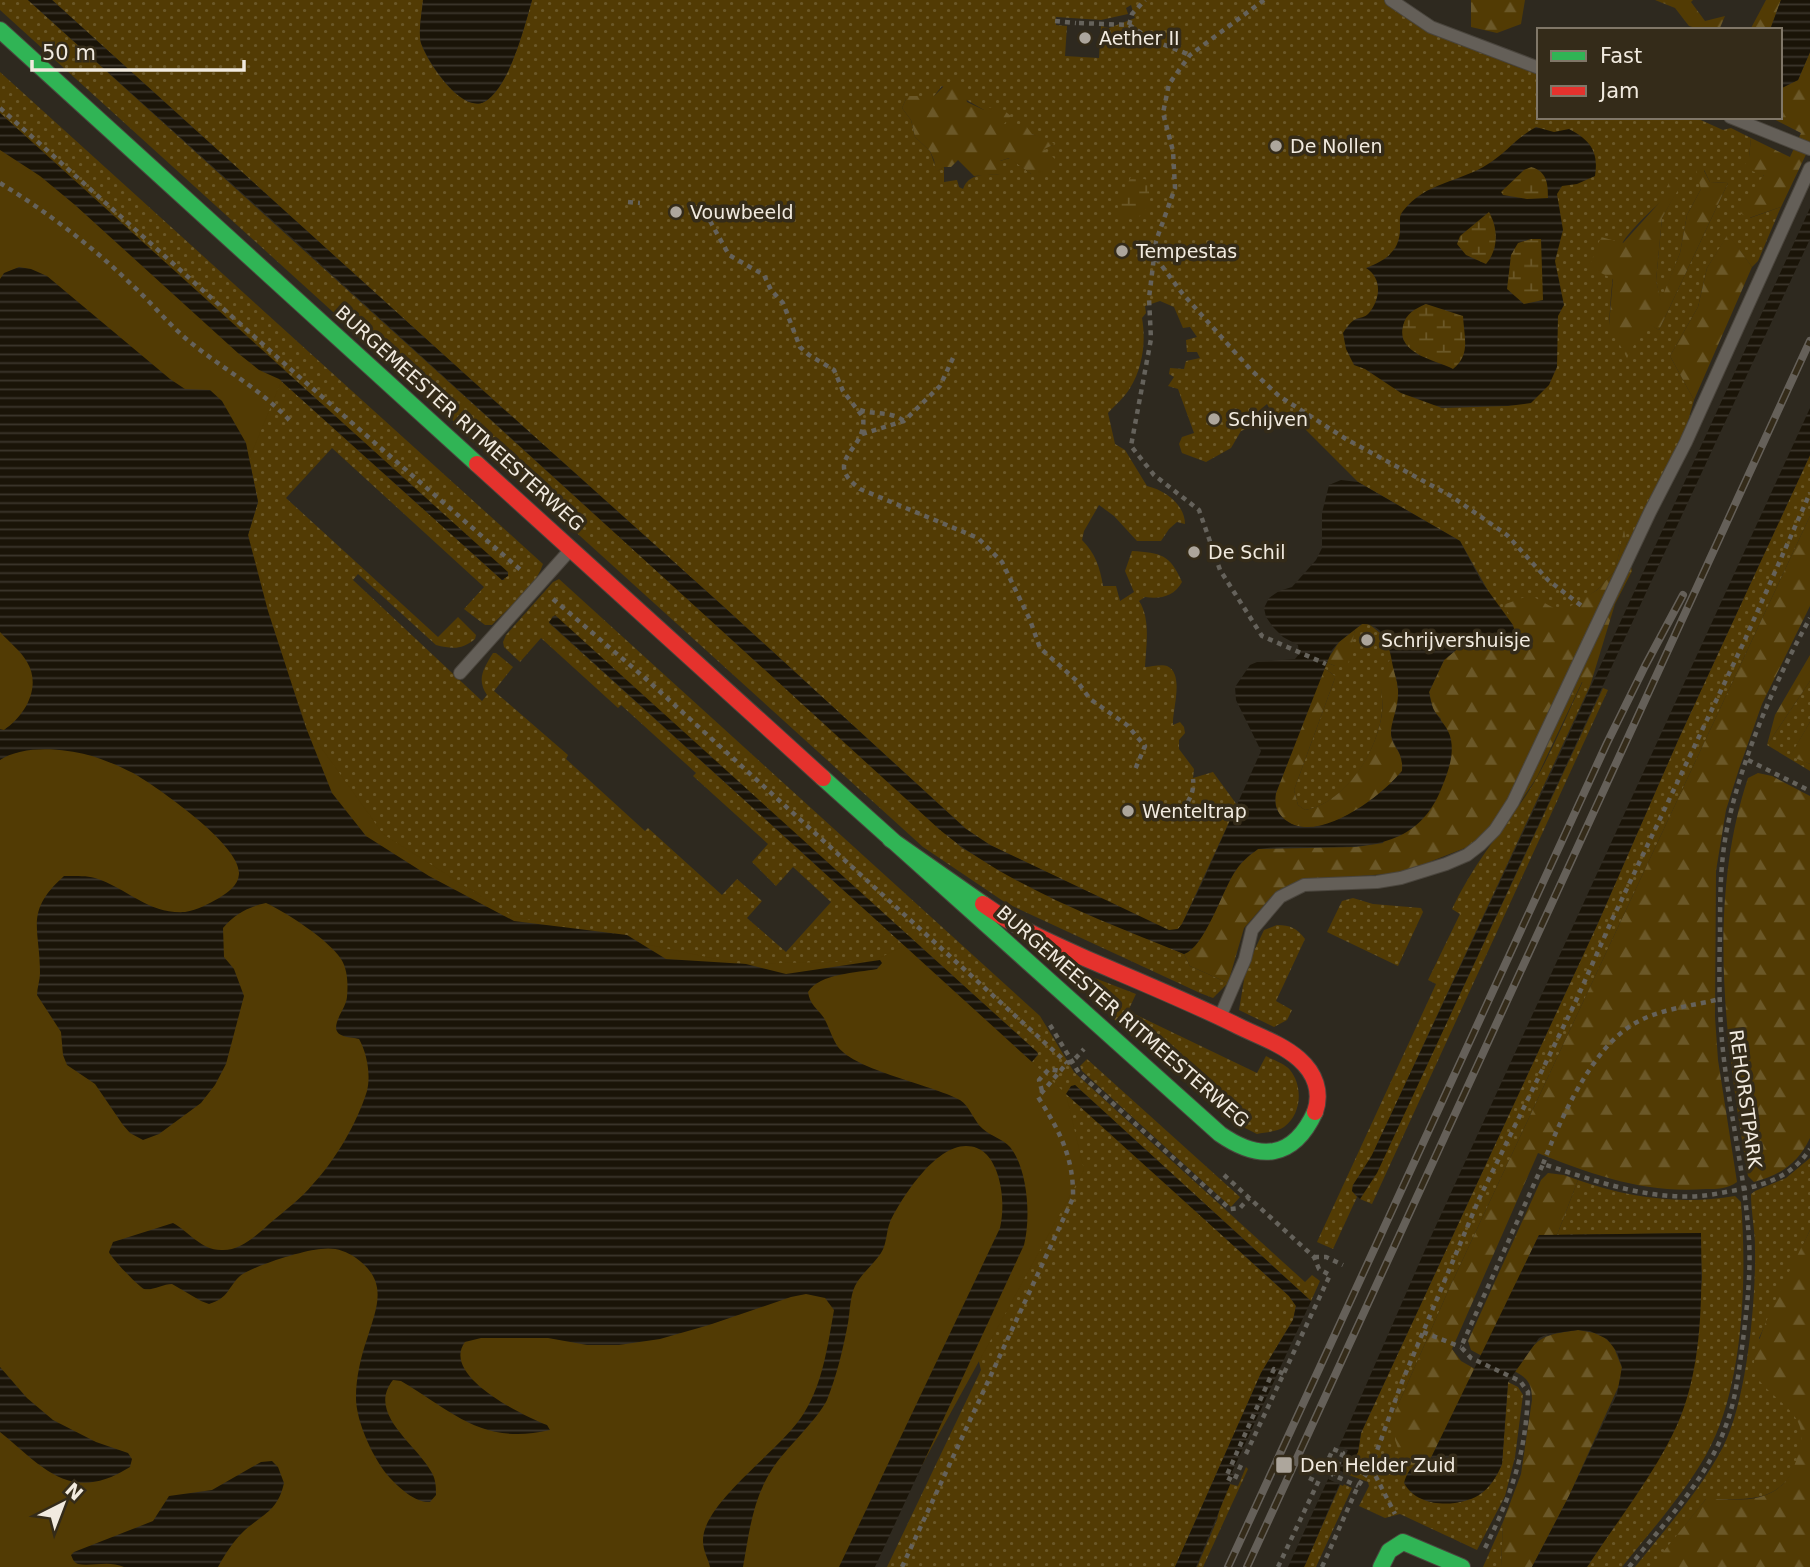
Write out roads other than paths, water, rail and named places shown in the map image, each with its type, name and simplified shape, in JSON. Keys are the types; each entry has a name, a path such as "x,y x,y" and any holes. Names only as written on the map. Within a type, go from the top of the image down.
{"street":[{"name":"BURGEMEESTER RITMEESTERWEG","path":"0,30 890,839 1220,1134 1231,1142 1260,1154 1276,1153 1289,1146 1311,1119 1319,1092 1314,1077 1304,1064 1288,1051 1220,1017 1010,923 890,839"},
{"path":"1381,1567 1394,1546 1403,1542 1462,1567"}],"lane":[{"path":"1391,0 1431,27 1537,67"},
{"path":"1735,119 1810,149"},
{"path":"1220,1017 1245,959 1252,930 1280,897 1304,885 1377,882 1401,878 1446,864 1467,855 1495,830 1513,802 1686,442 1810,168"},
{"path":"460,673 572,548"}],"railway":[{"path":"1247,1567 1810,341"},
{"path":"1228,1567 1607,743 1683,595"}],"place":[{"name":"Aether II","path":"1085,38"},
{"name":"De Nollen","path":"1276,146"},
{"name":"Vouwbeeld","path":"676,212"},
{"name":"Tempestas","path":"1122,251"},
{"name":"Schijven","path":"1214,419"},
{"name":"De Schil","path":"1194,552"},
{"name":"Schrijvershuisje","path":"1367,640"},
{"name":"Wenteltrap","path":"1128,811"},
{"name":"Den Helder Zuid","path":"1284,1465"}]}
